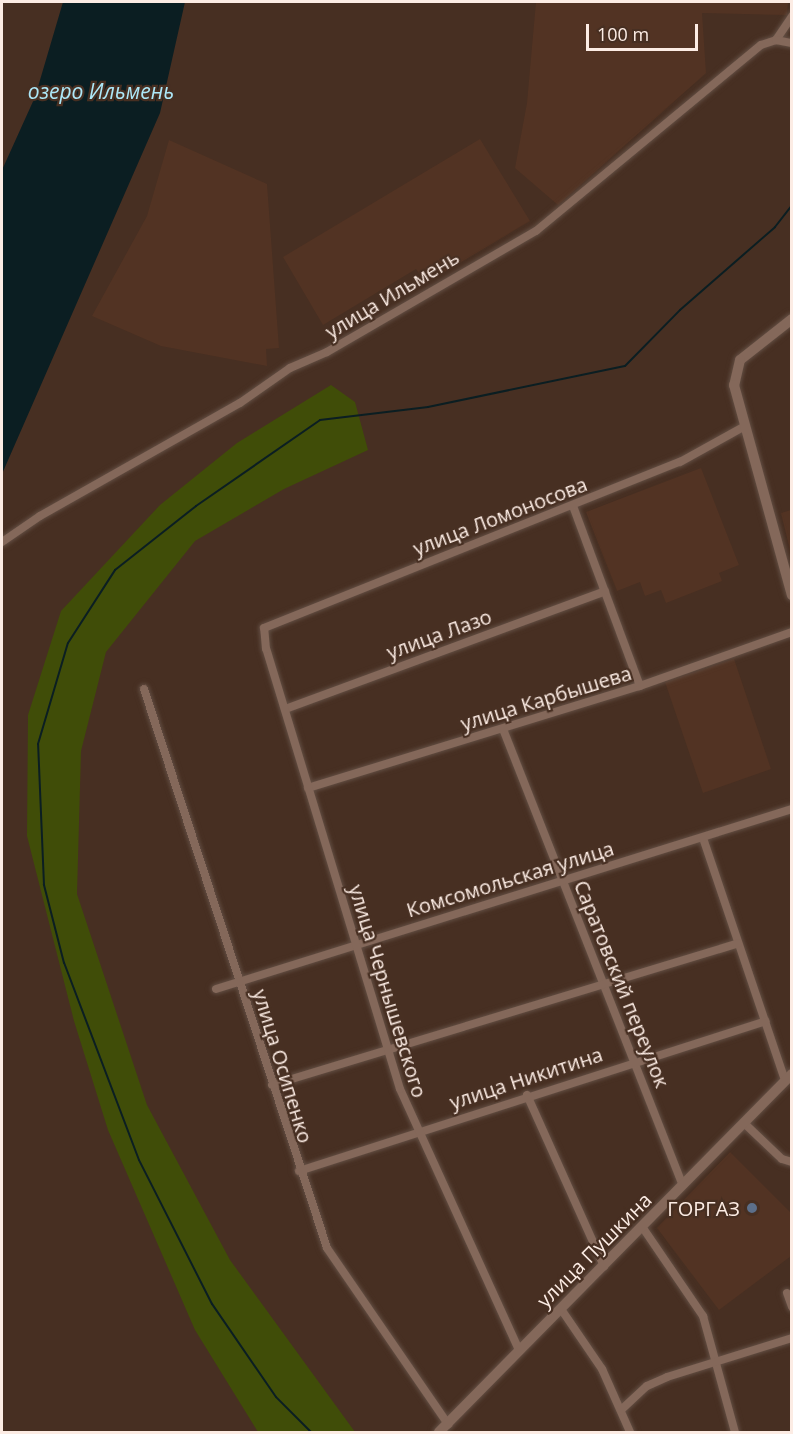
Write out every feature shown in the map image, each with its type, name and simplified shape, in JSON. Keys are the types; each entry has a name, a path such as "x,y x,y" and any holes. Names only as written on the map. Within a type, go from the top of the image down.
{"main road":[{"path":"792,319 748,353 736,367 734,385 792,595"},
{"name":"улица Пушкина","path":"444,1429 519,1350 643,1228 788,1077"}],"street":[{"name":"улица Ильмень","path":"2,542 40,516 240,404 290,368 327,352 536,231 761,45 776,40 792,16"},
{"path":"776,40 792,43"},
{"name":"улица Ломоносова","path":"264,628 680,462 745,426"},
{"path":"573,506 640,686"},
{"name":"улица Лазо","path":"285,709 605,591"},
{"name":"улица Чернышевского","path":"264,628 266,649 308,788 389,1052 416,1131 519,1350"},
{"name":"улица Карбышева","path":"308,788 640,686 792,632"},
{"name":"улица Осипенко","path":"144,689 299,1171 327,1248 444,1429"},
{"name":"Саратовский переулок","path":"503,729 683,1185"},
{"name":"Комсомольская улица","path":"216,988 792,809"},
{"path":"703,838 765,1022 788,1077"},
{"path":"272,1085 389,1052 738,943"},
{"name":"улица Никитина","path":"299,1171 527,1095 765,1022"},
{"path":"527,1095 604,1266"},
{"path":"744,1123 782,1159 792,1162"},
{"path":"643,1228 703,1317 735,1432"},
{"path":"787,1293 792,1306"},
{"path":"561,1309 603,1369 630,1432"},
{"path":"621,1410 647,1386 714,1360 792,1338"}],"shaded area":[{"path":"536,2 788,2 787,15 702,13 706,73 558,205 515,168 527,103"},
{"path":"480,139 530,221 426,283 416,269 323,325 283,257"},
{"path":"169,140 267,184 279,348 266,349 267,366 161,346 92,316 147,216"},
{"path":"701,468 739,565 719,573 722,581 666,603 661,590 645,596 640,582 617,591 586,512"},
{"path":"792,510 791,554 781,513"},
{"path":"734,659 771,769 703,793 665,682"},
{"name":"ГОРГАЗ","path":"730,1152 791,1213 791,1256 719,1310 657,1228"}],"green space":[{"path":"331,385 355,402 368,450 284,489 195,541 106,652 81,751 77,894 147,1105 230,1260 355,1432 258,1432 195,1330 108,1130 74,1021 27,836 28,715 61,611 160,505 237,443"}],"water":[{"name":"озеро Ильмень","path":"63,2 185,2 160,113 2,474 2,170 35,97"}],"waterway":[{"path":"311,1432 276,1397 212,1304 139,1160 64,963 44,885 38,744 68,643 115,570 196,506 320,420 428,407 625,366 680,310 775,227 792,205"}],"place":[{"name":"ГОРГАЗ","path":"752,1208"}]}
